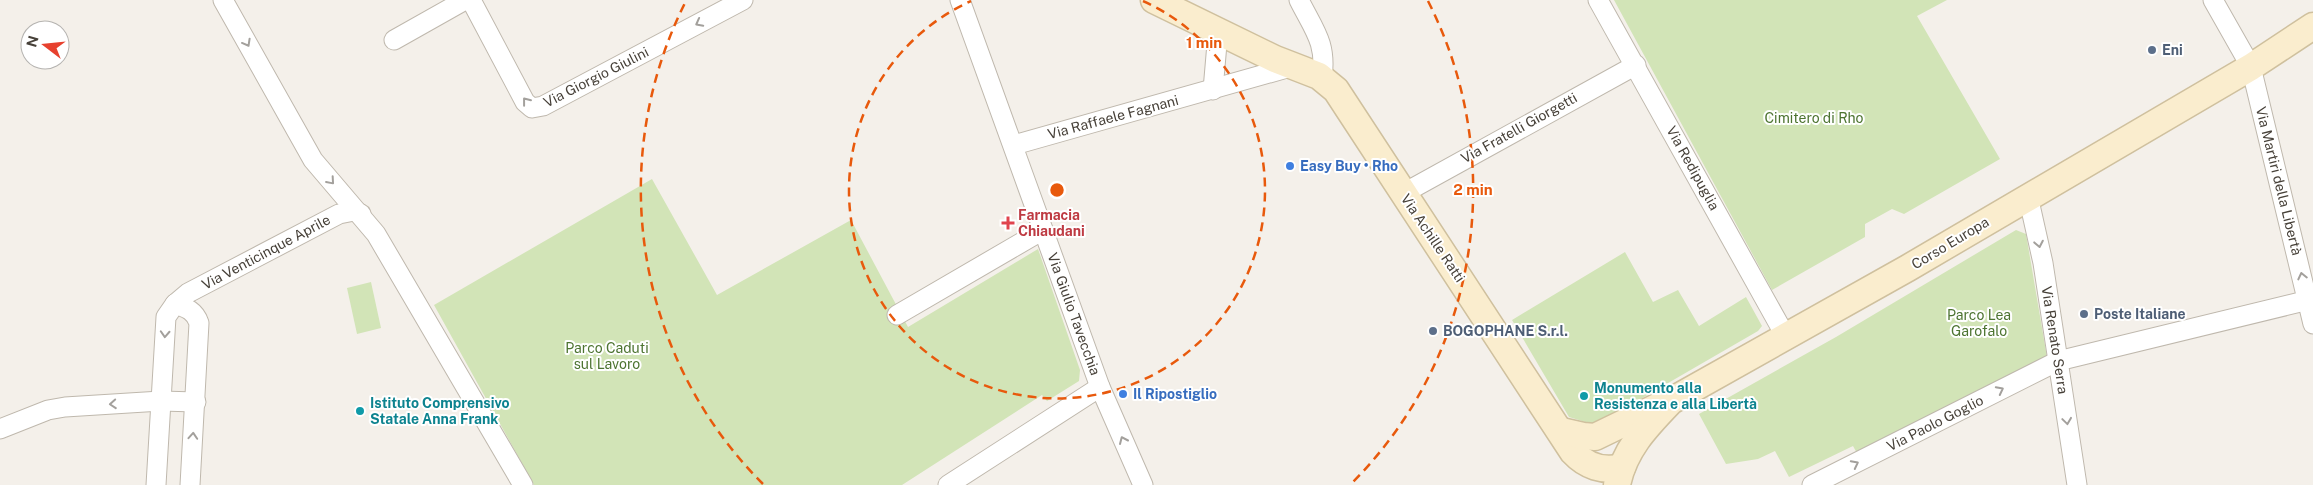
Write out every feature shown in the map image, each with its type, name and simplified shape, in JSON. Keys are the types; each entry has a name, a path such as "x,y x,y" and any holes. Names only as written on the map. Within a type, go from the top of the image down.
{"street":[{"path":"223,0 313,160 361,214 376,234 523,485"},
{"path":"394,40 465,0"},
{"name":"Via Giorgio Giulini","path":"471,0 525,102 532,108 542,106 743,0"},
{"name":"Via Giulio Tavecchia","path":"960,0 1100,387 1143,485"},
{"name":"Via Achille Ratti","path":"1154,0 1218,32 1322,78 1341,96 1560,431 1585,485"},
{"path":"1299,0 1319,39 1325,56 1322,78"},
{"name":"Via Redipuglia","path":"1598,0 1636,65 1786,337"},
{"name":"Via Martiri della Libertà","path":"2213,0 2251,67 2310,300 2313,324"},
{"name":"Corso Europa","path":"1619,476 1632,445 1644,429 1672,401 1908,268 2251,67 2313,26"},
{"path":"1213,90 1218,32"},
{"name":"Via Fratelli Giorgetti","path":"1404,193 1636,65"},
{"name":"Via Raffaele Fagnani","path":"1014,145 1294,66"},
{"name":"Via Renato Serra","path":"2028,196 2043,263 2077,485"},
{"name":"Via Venticinque Aprile","path":"175,304 188,293 339,214 354,211 361,214"},
{"path":"897,314 1043,230"},
{"name":"Via Paolo Goglio","path":"1812,485 1837,479 2058,360 2310,300"},
{"path":"156,485 166,318 175,304 189,309 196,314 200,324 190,485"},
{"path":"948,485 1100,387"},
{"path":"0,429 48,410 65,407 162,401 196,402"},
{"path":"1560,431 1595,437 1672,401"},
{"path":"1560,431 1603,448 1613,455 1619,476"}],"green space":[{"name":"Cimitero di Rho","path":"1614,0 1947,0 1917,16 2000,159 1904,214 1892,209 1865,224 1865,237 1772,290"},
{"name":"Parco Caduti sul Lavoro","path":"652,179 717,295 851,220 908,327 1038,249 1080,370 1079,381 1047,401 1042,395 902,485 534,485 434,305"},
{"name":"Parco Lea Garofalo","path":"2016,230 2026,234 2047,357 1858,455 1853,446 1789,477 1775,451 1758,459 1726,464 1699,414 1836,337"},
{"path":"1625,252 1653,302 1678,290 1699,326 1746,297 1762,326 1758,331 1599,423 1592,424 1569,417 1512,320"},
{"path":"371,282 381,328 357,334 347,288"}],"place":[{"name":"Eni","path":"2152,50"},
{"name":"Easy Buy • Rho","path":"1290,166"},
{"name":"Farmacia Chiaudani","path":"1008,223"},
{"name":"Poste Italiane","path":"2084,314"},
{"name":"BOGOPHANE S.r.l.","path":"1433,331"},
{"name":"Il Ripostiglio","path":"1123,394"},
{"name":"Monumento alla Resistenza e alla Libertà","path":"1584,396"},
{"name":"Istituto Comprensivo Statale Anna Frank","path":"360,411"}]}
